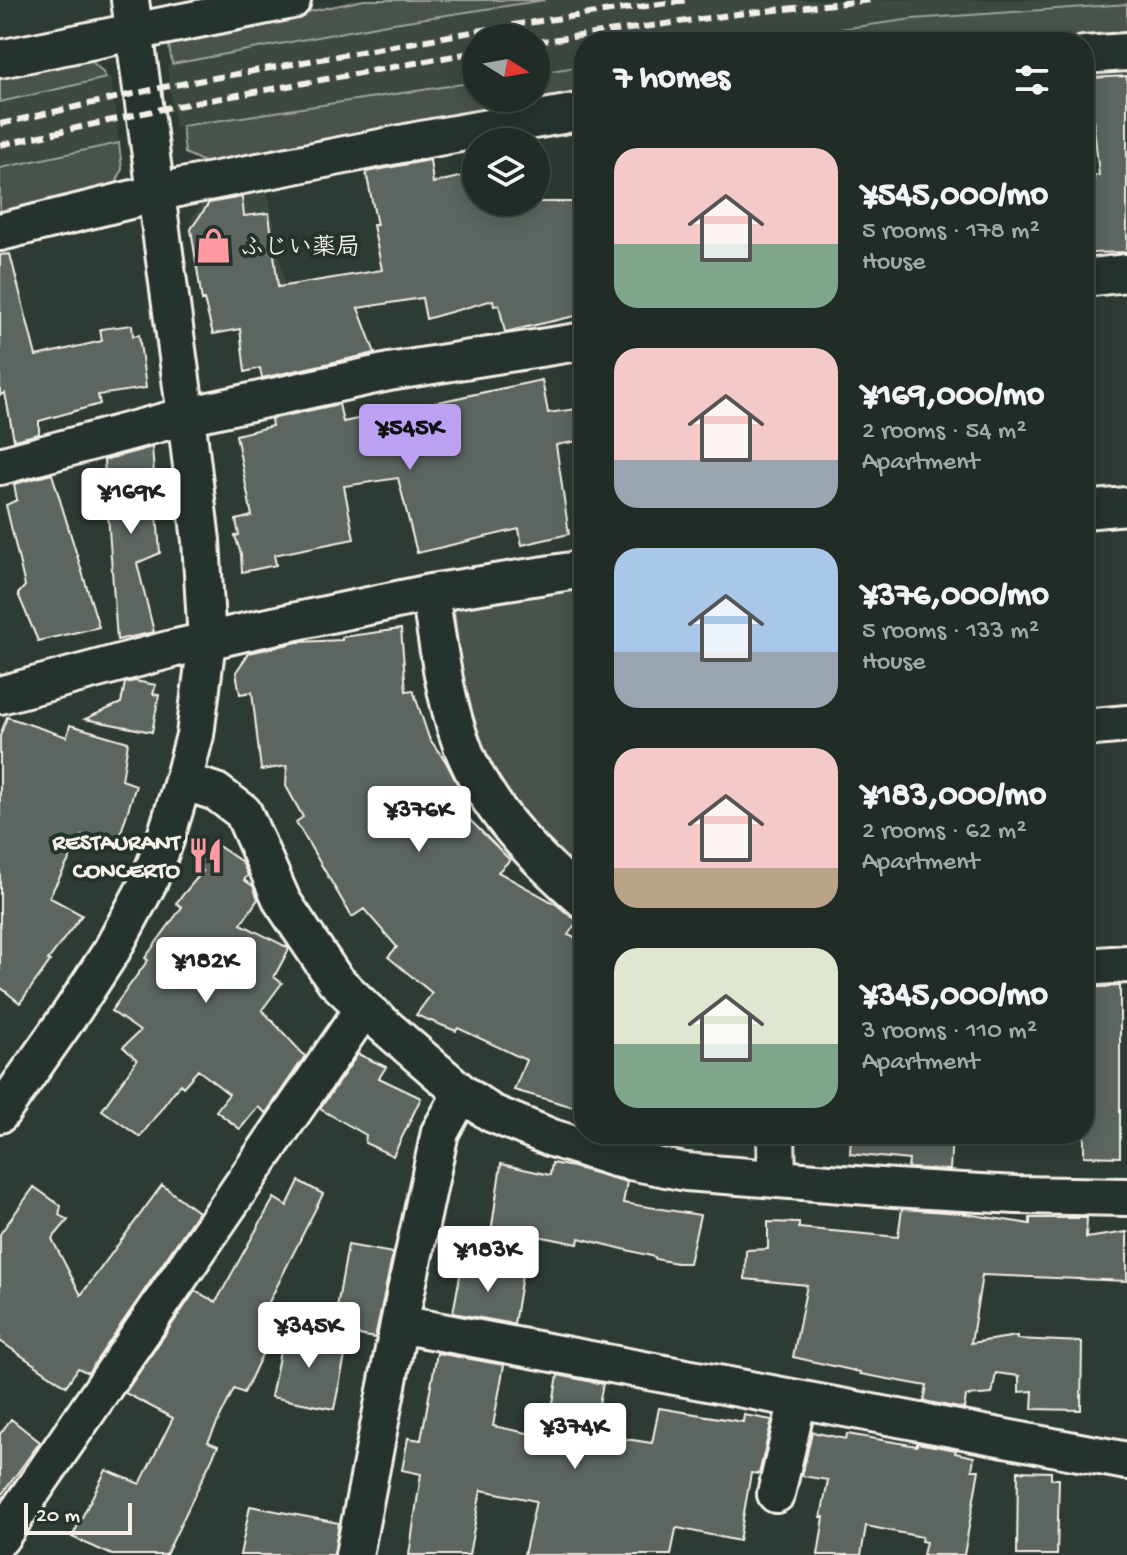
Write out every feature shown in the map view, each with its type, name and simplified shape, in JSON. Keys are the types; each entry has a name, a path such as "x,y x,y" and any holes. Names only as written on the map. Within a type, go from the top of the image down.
{"street":[{"path":"0,59 132,16 292,0"},
{"path":"0,1114 112,950 149,881 165,840 195,735 207,641 201,541 186,416 132,16"},
{"path":"1094,54 1127,52"},
{"path":"0,232 155,193 574,113"},
{"path":"1094,277 1127,273"},
{"path":"0,466 186,416 389,372 574,343"},
{"path":"1094,509 1127,506"},
{"path":"0,695 207,641 430,593 574,571"},
{"path":"430,593 445,680 468,759 488,795 525,845 574,891"},
{"path":"1094,727 1127,724"},
{"path":"183,781 216,792 243,812 282,901 335,980 462,1093 491,1113 552,1138 615,1158 686,1172 1016,1195 1127,1197"},
{"path":"1094,966 1127,964"},
{"path":"0,1538 364,1008"},
{"path":"354,1555 440,1132 462,1093"},
{"path":"776,1144 777,1179"},
{"path":"399,1324 1127,1461"},
{"path":"776,1494 798,1399"},
{"path":"0,1544 16,1555"}],"shaded area":[{"path":"364,0 545,0 387,24 172,64 169,46 183,38"},
{"path":"545,0 1127,0 1127,4 913,19 819,32 574,32 574,67 550,71 550,24 462,24 462,84 175,128 167,65 387,24"},
{"path":"1127,4 1127,35 1094,38 1094,32 819,32 913,19"},
{"path":"89,59 106,78 0,102 0,77"},
{"path":"574,67 574,99 550,103 550,71"},
{"path":"111,78 119,143 0,168 0,102"},
{"path":"462,84 462,112 502,112 210,165 185,153 182,126"},
{"path":"119,143 122,169 115,186 0,213 0,168"},
{"path":"267,188 285,285 202,301 190,221 203,201"},
{"path":"574,584 574,871 565,865 504,793 466,712 453,601"}],"building":[{"path":"1127,76 1127,252 1094,253 1094,176 1099,175 1094,126 1094,78"},
{"path":"430,160 433,183 462,176 462,216 550,216 550,202 574,202 574,316 505,332 499,305 494,306 493,300 426,319 422,298 358,308 375,353 262,378 260,368 245,372 240,329 213,334 202,301 191,229 209,203 242,197 244,216 269,213 278,287 382,270 373,225 377,225 366,172"},
{"path":"10,254 36,356 102,341 100,329 132,325 133,336 139,335 146,388 98,395 100,404 39,421 39,434 14,440 5,393 0,395 0,255"},
{"path":"542,380 548,413 574,409 574,442 556,445 569,534 522,545 519,529 417,553 398,478 344,486 354,539 274,555 276,565 242,572 241,554 235,536 239,535 236,520 252,516 236,435 272,426 271,419 339,404 343,422"},
{"path":"152,447 160,553 137,563 154,632 117,640 104,460"},
{"path":"52,474 99,627 38,641 18,594 25,586 6,505 17,500 14,484"},
{"path":"401,629 406,691 413,690 429,738 446,762 468,804 460,810 510,860 498,872 556,904 574,918 574,926 568,935 574,937 574,1107 514,1090 526,1060 458,1028 456,1031 416,1015 432,993 388,957 397,947 364,909 352,917 296,822 303,817 286,786 287,766 261,770 252,692 240,694 236,672 249,653 298,642 342,640 342,637"},
{"path":"135,681 156,685 153,694 159,695 152,732 85,719 121,703 125,683"},
{"path":"7,717 67,737 70,725 128,742 122,780 136,785 116,848 82,836 49,897 82,915 20,1003 0,987 0,736"},
{"path":"211,841 242,862 248,875 244,880 253,886 258,899 241,924 289,949 274,977 282,983 262,1010 305,1056 266,1113 258,1107 240,1129 216,1111 229,1094 198,1070 183,1087 180,1084 140,1137 102,1110 137,1060 123,1047 140,1031 111,1011 182,907 176,903 203,871 196,862"},
{"path":"1120,986 1120,1157 1084,1156 1084,1144 1094,1144 1094,987"},
{"path":"358,1054 386,1067 379,1078 421,1098 393,1156 365,1143 366,1135 320,1109"},
{"path":"850,1144 951,1144 950,1170 908,1168 909,1160 850,1154"},
{"path":"552,1163 627,1182 623,1203 700,1215 689,1263 655,1259 579,1238 578,1244 528,1234 525,1255 490,1240 501,1164 550,1175"},
{"path":"299,1181 323,1194 257,1326 274,1329 244,1393 234,1389 208,1442 218,1446 166,1555 112,1555 72,1537 106,1470 140,1484 173,1418 125,1393 195,1291 216,1302 274,1198 287,1206"},
{"path":"162,1185 198,1212 88,1373 78,1368 66,1386 0,1341 0,1234 34,1187 61,1206 59,1215 68,1220 52,1239 81,1295"},
{"path":"902,1209 960,1213 1030,1224 1030,1218 1087,1218 1086,1238 1127,1232 1127,1281 982,1275 971,1343 1017,1336 1017,1339 1082,1342 1081,1410 1032,1409 1033,1391 1019,1392 1019,1376 996,1373 992,1394 966,1396 964,1409 924,1401 927,1386 860,1374 793,1357 807,1285 745,1279 746,1250 768,1249 768,1222 799,1223 799,1228 898,1237"},
{"path":"348,1245 393,1253 375,1338 333,1330"},
{"path":"462,1265 522,1275 514,1324 453,1313"},
{"path":"284,1331 348,1342 334,1409 271,1397"},
{"path":"437,1353 504,1365 493,1426 547,1437 558,1375 603,1384 593,1434 652,1443 659,1408 743,1422 744,1415 772,1420 759,1474 751,1473 739,1541 678,1528 671,1555 524,1555 536,1501 481,1490 469,1555 409,1555 421,1474 402,1470 408,1438 421,1440"},
{"path":"11,1419 40,1442 0,1497 0,1434"},
{"path":"812,1432 846,1439 847,1434 917,1446 917,1443 956,1450 955,1453 974,1457 972,1470 979,1470 964,1555 923,1555 926,1542 921,1541 922,1537 866,1526 861,1555 818,1555 828,1480 802,1476"},
{"path":"1018,1471 1051,1472 1051,1479 1059,1479 1057,1555 1017,1555"},
{"path":"250,1506 339,1523 334,1555 240,1555"}],"railway":[{"path":"0,124 164,87 505,26 688,0"},
{"path":"608,32 873,0"},
{"path":"550,40 574,37"},
{"path":"0,145 166,108 462,55"}],"place":[{"name":"ふじい薬局","path":"214,246"},
{"name":"RESTAURANT CONCERTO","path":"206,855"}]}
